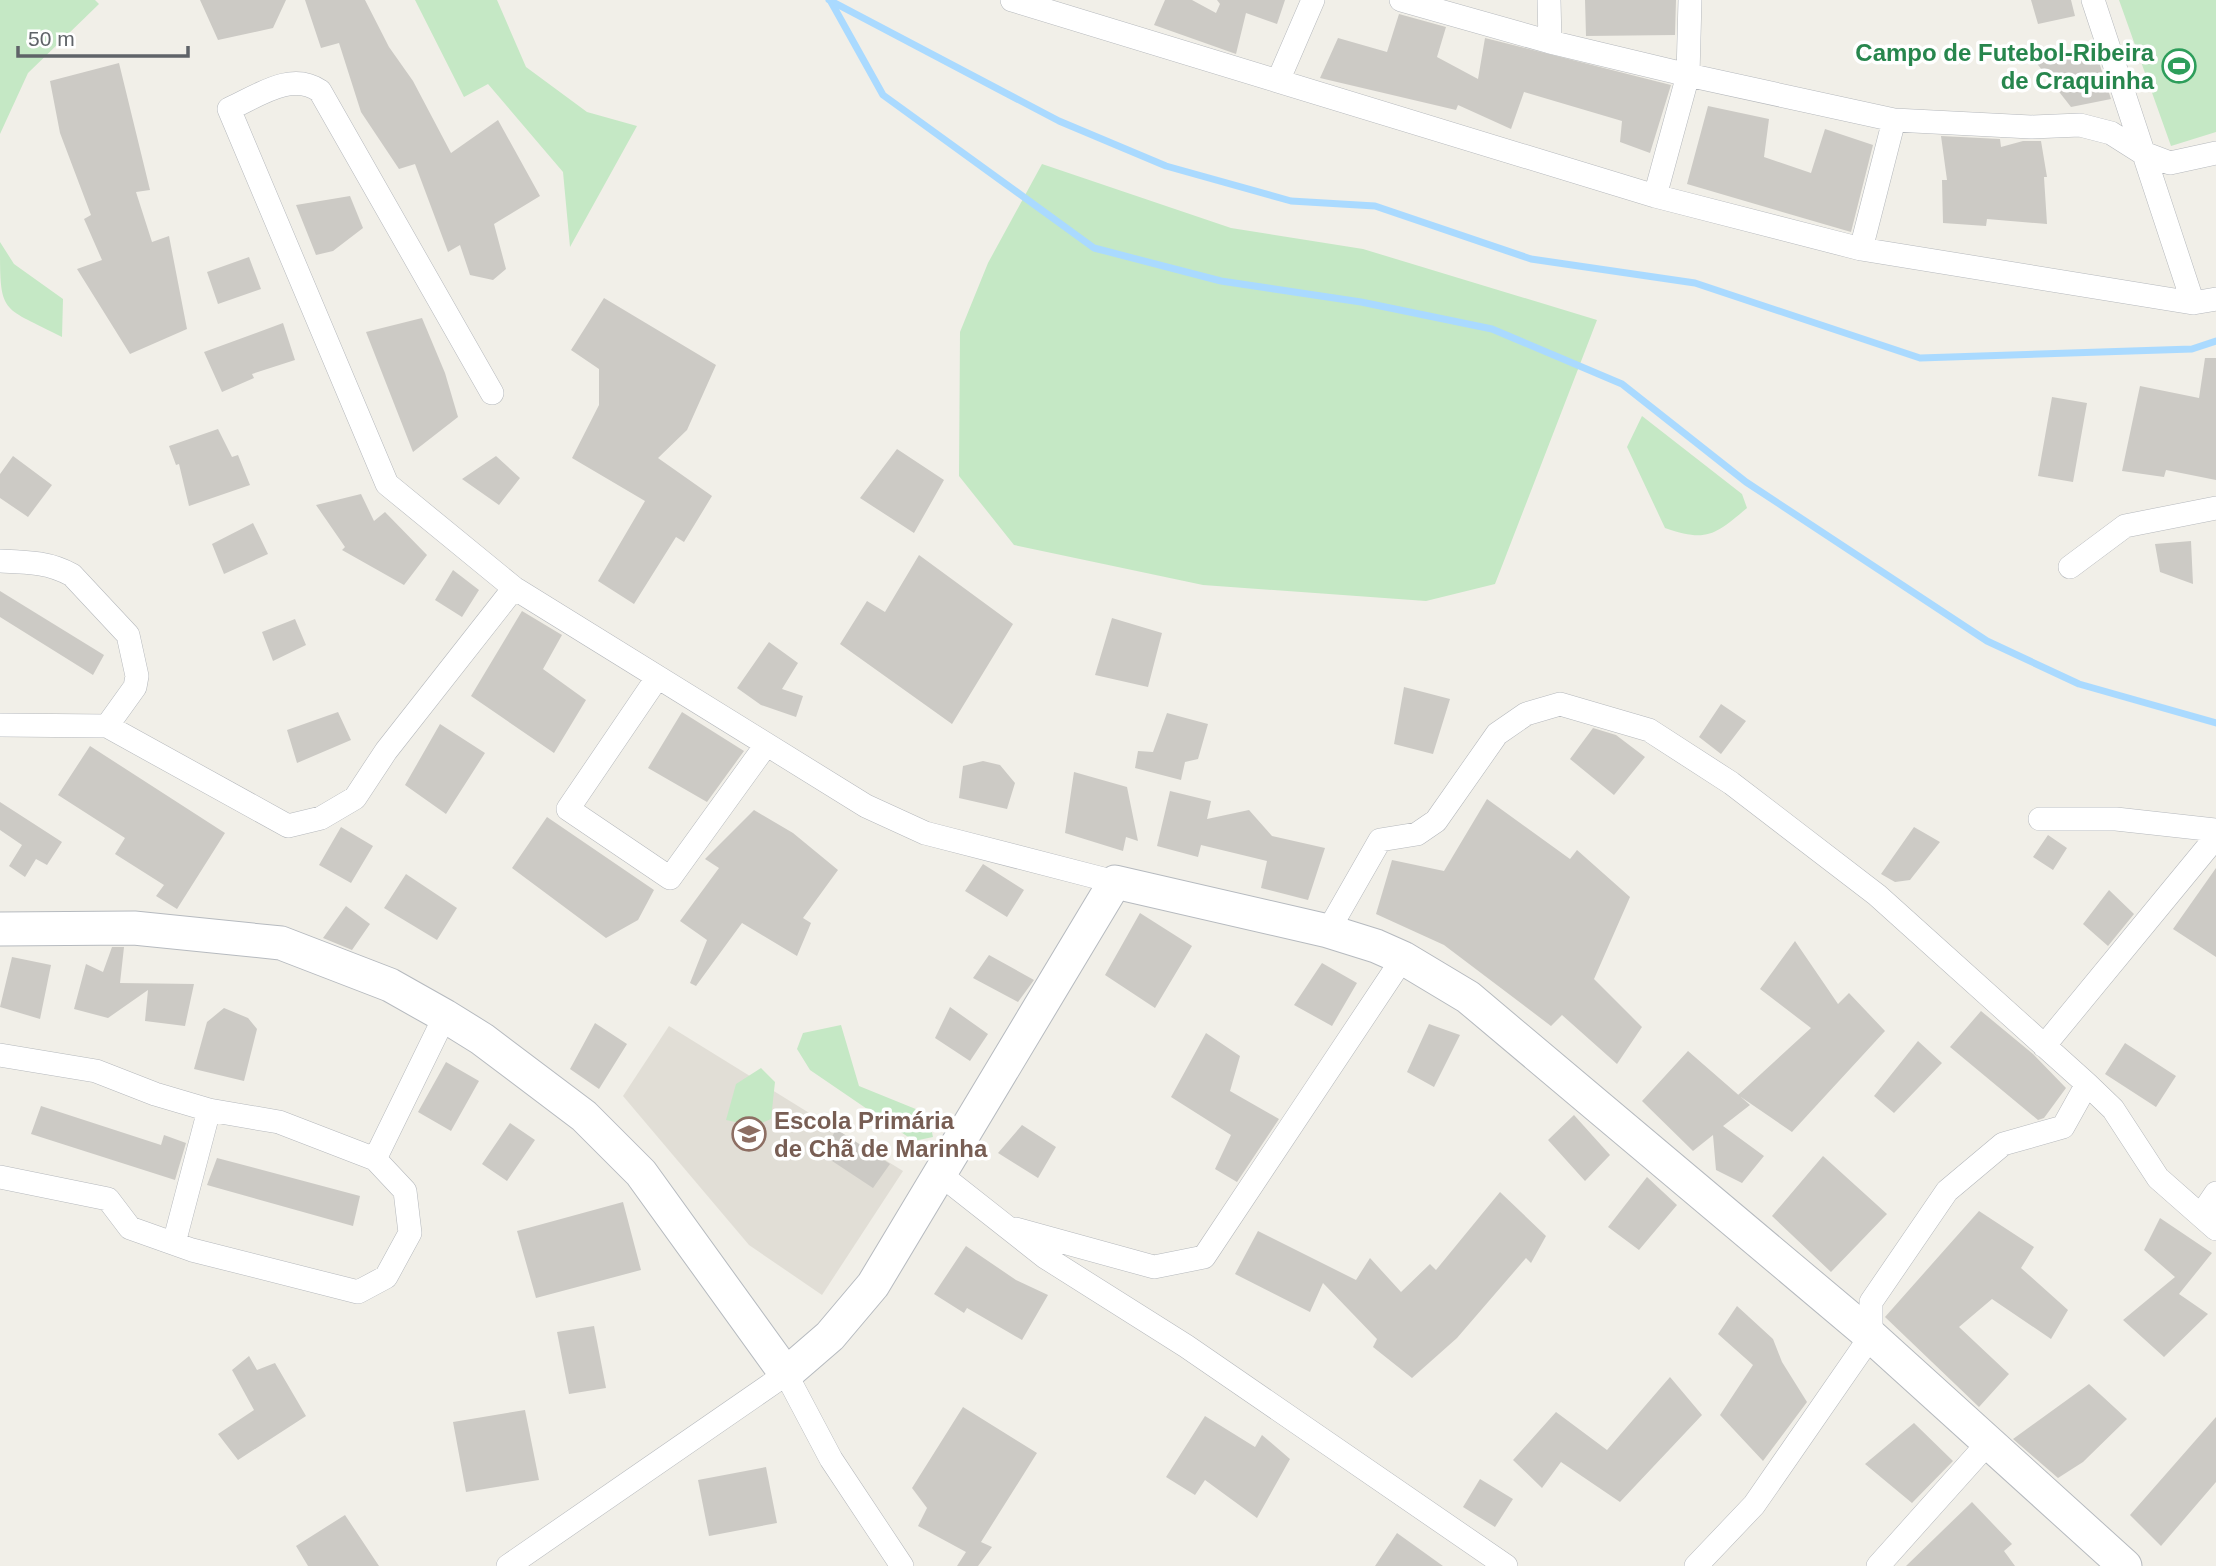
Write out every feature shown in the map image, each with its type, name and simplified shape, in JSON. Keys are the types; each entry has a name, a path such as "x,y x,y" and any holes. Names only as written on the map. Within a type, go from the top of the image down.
{"street":[{"path":"1012,0 1655,196 1861,248 2193,303 2216,299"},
{"path":"1278,81 1313,0"},
{"path":"1401,0 1550,42 1894,120 2031,127 2080,125 2111,133 2141,152 2169,163 2216,153"},
{"path":"1549,0 1550,42"},
{"path":"1655,196 1688,75 1690,0"},
{"path":"2093,0 2193,303"},
{"path":"492,393 320,91 308,83 292,81 229,109 387,484 514,588 866,806 925,833 1115,882 1328,932 1403,958 1468,997 1871,1336 2120,1564"},
{"path":"1861,248 1894,120"},
{"path":"2070,567 2125,526 2216,508"},
{"path":"0,561 41,562 62,569 72,575 128,635 137,677 129,697 107,726"},
{"path":"0,725 107,726 288,826 321,818 355,798 386,751 514,588"},
{"path":"657,678 568,809 670,878 766,745"},
{"path":"1328,932 1381,840 1418,834 1436,821 1497,734 1527,714 1560,704 1649,730 1731,783 1877,895 2113,1109 2158,1178 2208,1222 2216,1193"},
{"path":"2040,819 2116,819 2216,830"},
{"path":"2045,1046 2216,837"},
{"path":"508,1566 786,1374 830,1336 873,1285 1115,882"},
{"path":"0,929 134,928 281,943 390,985 482,1039 584,1116 641,1173 786,1374 831,1459 902,1566"},
{"path":"1006,1226 1154,1267 1204,1257 1403,958"},
{"path":"375,1159 445,1016"},
{"path":"0,1055 96,1071 155,1094 209,1110 279,1122 375,1159 405,1191 410,1233 386,1277 358,1292 174,1244 130,1228 108,1199 0,1177"},
{"path":"1696,1566 1754,1504 1871,1336 1871,1302 1947,1191 2003,1144 2063,1127 2087,1084"},
{"path":"174,1244 209,1110"},
{"path":"941,1175 1045,1258 1186,1346 1506,1566"},
{"path":"1878,1566 1988,1443"}],"shaded area":[{"name":"Escola Primária de Chã de Marinha","path":"669,1026 903,1171 822,1295 749,1245 623,1096"}],"green space":[{"path":"0,0 95,0 99,4 28,73 0,134"},
{"path":"415,0 497,0 526,67 587,112 637,126 570,247 563,172 488,84 464,97"},
{"name":"Campo de Futebol-Ribeira de Craquinha","path":"2119,0 2216,0 2216,132 2171,146"},
{"path":"1042,164 1231,228 1363,249 1597,320 1495,584 1426,601 1203,585 1014,545 959,476 960,332 988,263"},
{"path":"0,242 14,264 63,299 62,337 26,319 8,305 1,284"},
{"path":"1642,416 1742,494 1747,508 1726,525 1709,534 1690,535 1665,528 1627,447"},
{"path":"841,1025 859,1086 928,1114 933,1137 914,1141 810,1070 797,1049 803,1033"},
{"path":"761,1068 775,1082 771,1119 754,1126 726,1120 736,1084"}],"building":[{"path":"200,0 286,0 273,28 218,40"},
{"path":"305,0 365,0 389,47 413,81 451,153 498,120 540,196 494,224 506,269 493,280 470,275 460,245 448,252 415,164 399,169 361,112 339,43 321,48"},
{"path":"1165,0 1192,0 1216,13 1220,4 1217,0 1285,0 1277,24 1246,13 1236,54 1154,25"},
{"path":"1585,0 1676,0 1675,35 1586,36"},
{"path":"2031,0 2071,0 2075,16 2038,24"},
{"path":"1399,14 1446,27 1437,57 1478,79 1485,38 1671,85 1650,153 1620,142 1622,121 1524,92 1511,129 1458,105 1456,110 1320,78 1338,38 1387,52"},
{"path":"2094,47 2111,99 2071,107 2031,56"},
{"path":"119,63 150,190 136,192 152,242 169,236 187,329 130,354 77,269 102,260 84,219 91,215 60,133 50,81"},
{"path":"1708,106 1769,119 1764,157 1811,173 1825,129 1873,145 1851,232 1687,184"},
{"path":"1941,136 2000,139 2001,147 2023,141 2041,141 2047,177 2044,177 2047,224 1987,219 1986,226 1943,223 1942,180 1947,180"},
{"path":"350,196 363,228 333,251 316,255 296,205"},
{"path":"249,257 261,289 218,304 207,272"},
{"path":"604,298 716,365 687,430 658,458 712,496 684,542 676,537 634,604 598,581 645,501 572,458 599,405 599,369 571,350"},
{"path":"422,318 445,373 458,417 413,452 366,332"},
{"path":"283,323 295,360 252,374 254,378 222,392 204,352"},
{"path":"2205,358 2216,358 2216,480 2166,470 2164,477 2122,471 2140,386 2199,398"},
{"path":"2052,397 2087,403 2073,482 2038,476"},
{"path":"218,429 232,457 238,455 250,485 189,506 179,464 176,465 169,446"},
{"path":"897,449 944,480 914,533 860,498"},
{"path":"13,456 52,485 28,517 0,498 0,474"},
{"path":"496,456 520,478 499,505 462,479"},
{"path":"361,494 374,521 385,512 427,555 404,585 342,550 345,547 316,505"},
{"path":"253,523 268,554 224,574 212,544"},
{"path":"2191,541 2193,584 2160,572 2155,544"},
{"path":"919,555 1013,624 952,724 840,644 867,601 885,612"},
{"path":"453,570 479,590 462,617 435,600"},
{"path":"0,591 104,655 93,675 0,617"},
{"path":"522,611 562,635 543,669 586,700 554,753 471,696"},
{"path":"1112,618 1162,633 1148,687 1095,675"},
{"path":"295,619 306,645 273,661 262,632"},
{"path":"769,642 798,663 782,689 803,696 796,717 761,705 737,688"},
{"path":"1404,687 1450,699 1433,754 1394,744"},
{"path":"1721,704 1746,721 1721,754 1699,737"},
{"path":"338,712 351,740 297,763 287,730"},
{"path":"682,712 744,751 707,802 648,768"},
{"path":"1167,713 1208,724 1198,759 1185,762 1181,780 1135,768 1138,751 1153,752"},
{"path":"440,724 485,753 446,814 405,785"},
{"path":"1593,728 1616,735 1645,757 1614,795 1570,759"},
{"path":"90,746 225,833 177,909 156,896 164,885 115,854 125,838 58,795"},
{"path":"983,761 1000,765 1015,783 1007,809 959,798 963,766"},
{"path":"1074,772 1127,787 1138,841 1126,837 1123,851 1065,833"},
{"path":"1170,791 1211,801 1207,819 1249,810 1272,836 1325,848 1308,900 1261,888 1267,861 1201,845 1198,857 1157,846"},
{"path":"1487,799 1570,859 1577,850 1630,897 1594,979 1642,1027 1617,1064 1562,1015 1551,1026 1444,945 1376,914 1392,860 1444,871"},
{"path":"0,802 62,842 47,865 36,859 25,877 9,866 22,845 0,830"},
{"path":"754,810 793,833 838,870 803,918 811,923 797,956 742,923 696,986 690,983 707,940 680,921 719,868 705,859"},
{"path":"547,817 654,890 638,920 606,938 512,868"},
{"path":"341,827 373,846 351,883 319,865"},
{"path":"1914,827 1940,842 1910,880 1895,882 1881,874"},
{"path":"2048,835 2067,848 2053,870 2033,857"},
{"path":"983,864 1024,890 1007,917 965,891"},
{"path":"2216,868 2216,957 2173,929"},
{"path":"406,874 457,908 437,940 384,908"},
{"path":"2109,890 2134,914 2108,946 2083,924"},
{"path":"346,906 370,924 352,950 323,938"},
{"path":"1140,913 1192,946 1155,1008 1105,975"},
{"path":"1795,941 1838,1004 1849,993 1885,1031 1792,1132 1738,1095 1811,1028 1760,989"},
{"path":"112,947 124,947 120,983 194,984 185,1026 145,1021 148,990 108,1018 74,1009 86,964 103,972"},
{"path":"989,955 1034,980 1018,1002 973,978"},
{"path":"12,957 51,965 40,1019 0,1007"},
{"path":"1322,963 1357,983 1332,1026 1294,1005"},
{"path":"950,1007 988,1034 970,1061 935,1038"},
{"path":"224,1008 248,1018 257,1029 244,1081 194,1069 207,1022"},
{"path":"1981,1011 2033,1054 2066,1088 2044,1118 2038,1120 1950,1047"},
{"path":"595,1023 627,1044 599,1089 570,1069"},
{"path":"1429,1024 1460,1035 1434,1087 1407,1072"},
{"path":"1206,1033 1240,1056 1230,1091 1279,1119 1237,1182 1215,1169 1231,1135 1171,1097"},
{"path":"1918,1041 1942,1063 1894,1113 1874,1096"},
{"path":"2125,1043 2176,1076 2156,1107 2105,1074"},
{"path":"1688,1051 1750,1105 1723,1126 1764,1156 1742,1183 1716,1170 1713,1135 1693,1151 1642,1101"},
{"path":"446,1062 479,1081 451,1131 418,1112"},
{"path":"41,1106 161,1145 164,1135 186,1143 175,1180 31,1134"},
{"path":"1574,1115 1610,1155 1585,1181 1548,1140"},
{"path":"510,1123 535,1140 507,1181 482,1164"},
{"path":"1022,1125 1056,1147 1038,1178 998,1153"},
{"path":"836,1129 890,1164 873,1188 823,1155"},
{"path":"1823,1156 1887,1214 1831,1272 1772,1216"},
{"path":"217,1158 360,1196 353,1226 207,1185"},
{"path":"1647,1177 1677,1205 1639,1250 1608,1227"},
{"path":"1500,1192 1546,1236 1531,1263 1526,1258 1457,1338 1412,1378 1373,1347 1377,1339 1323,1283 1310,1312 1235,1274 1258,1231 1356,1280 1370,1258 1401,1292 1430,1264 1436,1270"},
{"path":"623,1202 641,1270 536,1298 517,1231"},
{"path":"1979,1211 2034,1247 2021,1268 2068,1310 2051,1339 1992,1299 1959,1327 2009,1374 1979,1407 1885,1317"},
{"path":"2160,1218 2212,1253 2179,1294 2208,1314 2164,1357 2123,1320 2175,1277 2144,1250"},
{"path":"966,1246 1016,1280 1048,1295 1022,1340 967,1308 964,1313 934,1294"},
{"path":"1737,1306 1773,1339 1782,1362 1807,1402 1763,1461 1720,1415 1753,1365 1718,1334"},
{"path":"594,1326 606,1388 569,1394 557,1332"},
{"path":"249,1356 257,1370 275,1363 306,1416 238,1460 218,1434 254,1410 232,1370"},
{"path":"1670,1377 1702,1415 1620,1502 1561,1462 1542,1488 1513,1460 1556,1412 1607,1450"},
{"path":"2089,1384 2127,1419 2083,1462 2058,1478 2013,1439"},
{"path":"963,1407 1037,1453 981,1542 992,1547 978,1566 957,1566 966,1552 918,1526 927,1508 912,1488"},
{"path":"525,1410 539,1480 466,1492 453,1422"},
{"path":"1205,1416 1255,1447 1262,1435 1290,1459 1257,1518 1205,1480 1195,1495 1166,1477"},
{"path":"2216,1417 2216,1482 2161,1546 2130,1515"},
{"path":"1914,1423 1953,1461 1912,1503 1865,1464"},
{"path":"766,1467 777,1523 709,1536 698,1480"},
{"path":"1480,1479 1513,1499 1495,1527 1463,1507"},
{"path":"1972,1502 2012,1544 2004,1551 2015,1566 1906,1566"},
{"path":"345,1515 379,1566 308,1566 296,1546"},
{"path":"1397,1533 1443,1566 1375,1566"}],"waterway":[{"path":"829,0 1059,121 1166,166 1291,201 1375,206 1531,259 1695,283 1920,358 2192,349 2216,341"},
{"path":"830,0 883,95 1094,248 1221,281 1361,302 1492,329 1622,384 1746,482 1987,641 2079,684 2216,723"}],"place":[{"name":"Campo de Futebol-Ribeira de Craquinha","path":"2179,66"},
{"name":"Escola Primária de Chã de Marinha","path":"749,1134"}]}
